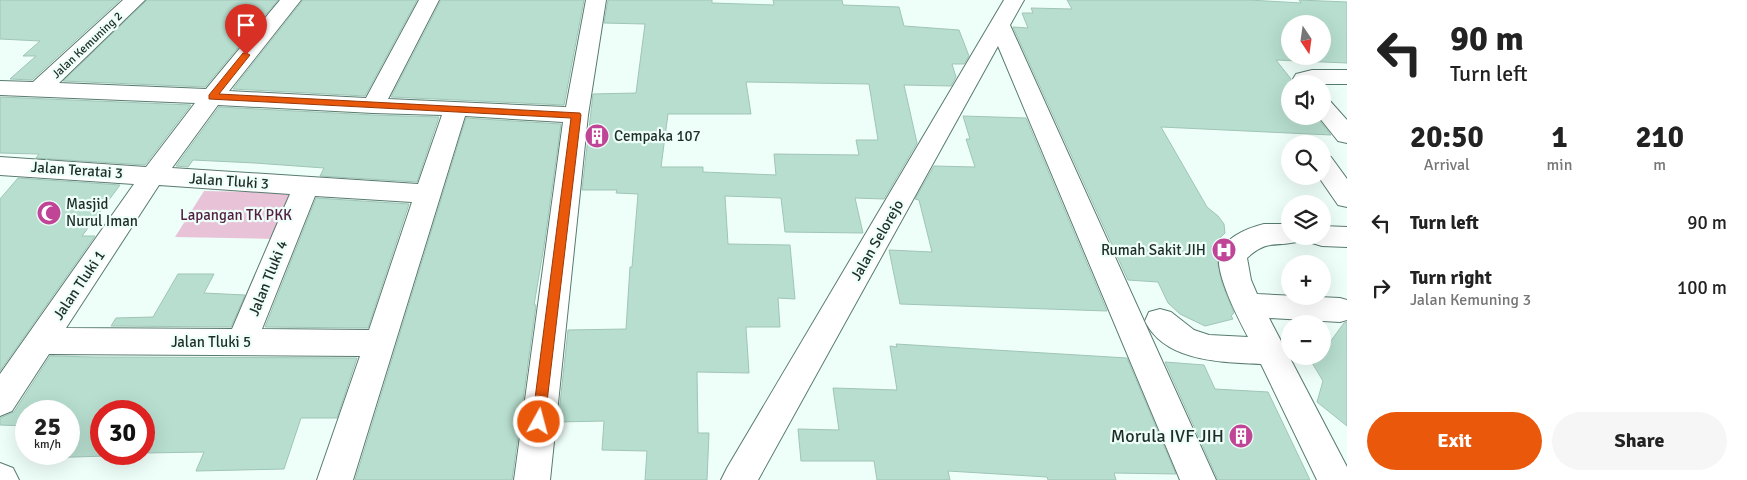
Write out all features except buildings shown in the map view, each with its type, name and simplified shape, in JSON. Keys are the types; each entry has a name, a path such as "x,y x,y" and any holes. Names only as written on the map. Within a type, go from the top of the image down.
{"street":[{"name":"Jalan Kemuning 2","path":"39,89 135,0"},
{"name":"Jalan Tluki 1","path":"0,401 153,175 212,97 291,0"},
{"path":"373,106 429,0"},
{"path":"532,480 576,115 596,0"},
{"name":"Jalan Selorejo","path":"739,480 1014,0"},
{"path":"1000,26 1198,480"},
{"path":"1331,77 1347,77"},
{"path":"0,88 576,115"},
{"path":"335,480 456,108"},
{"path":"1331,116 1347,135"},
{"path":"1331,146 1347,147"},
{"path":"0,188 8,166"},
{"name":"Jalan Teratai 3","path":"8,166 153,175"},
{"name":"Jalan Tluki 3","path":"153,175 428,194"},
{"path":"1331,176 1347,198"},
{"name":"Jalan Tluki 4","path":"242,342 306,187"},
{"path":"1281,234 1268,233 1247,240 1233,255 1237,280 1247,305 1336,480"},
{"path":"1331,236 1347,237"},
{"path":"1247,305 1340,310"},
{"path":"1160,321 1183,339 1209,348 1270,351"},
{"name":"Jalan Tluki 5","path":"42,341 380,343"}],"green space":[{"name":"Lapangan TK PKK","path":"204,191 298,193 275,239 175,237"}],"place":[{"name":"Cempaka 107","path":"597,136"},
{"name":"Masjid Nurul Iman","path":"49,213"},
{"name":"Rumah Sakit JIH","path":"1224,250"},
{"name":"Morula IVF JIH","path":"1241,436"}],"route":[{"path":"246,55 212,97 576,115 539,422"}]}
